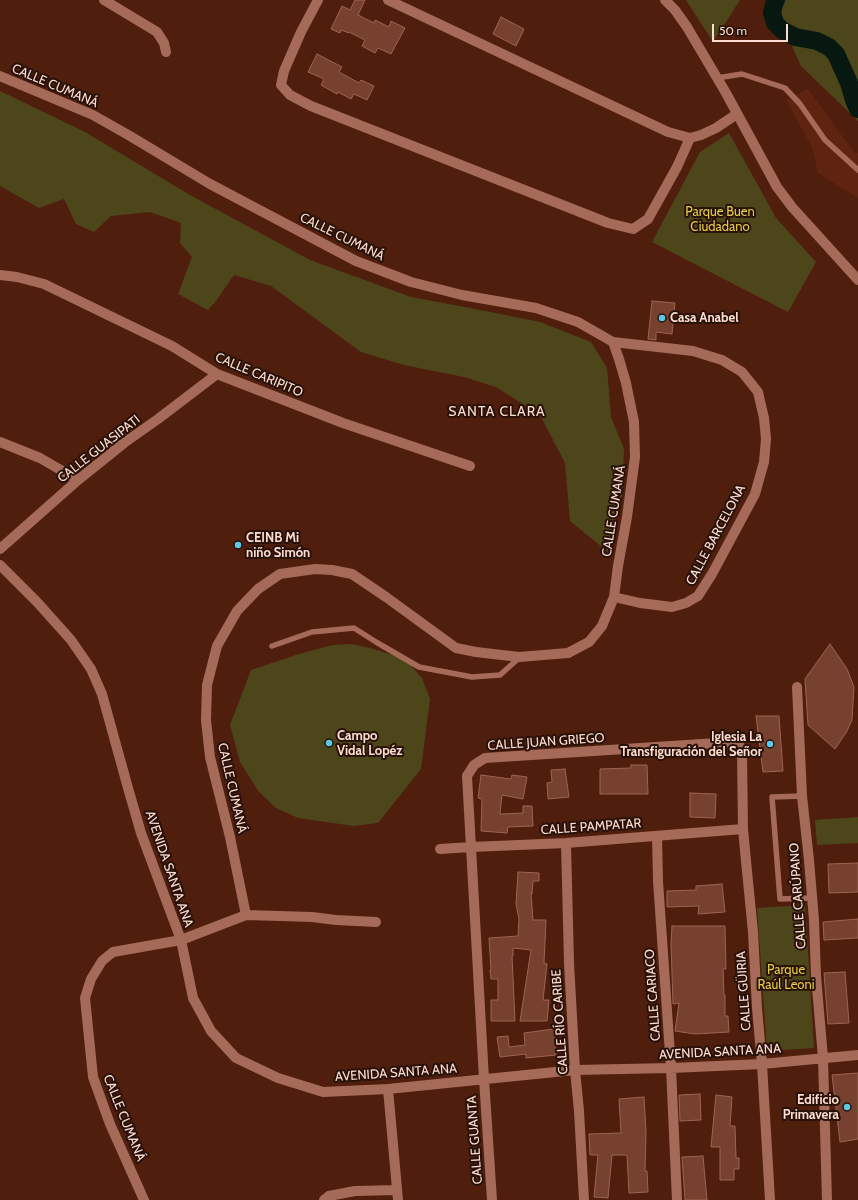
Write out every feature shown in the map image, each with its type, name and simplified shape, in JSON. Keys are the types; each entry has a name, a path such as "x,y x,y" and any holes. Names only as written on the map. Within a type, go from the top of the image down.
{"street":[{"path":"104,0 157,32 164,43 166,52"},
{"path":"318,0 301,32 284,71 281,85 290,95 311,106 608,223 632,228 648,219 677,167 690,138"},
{"path":"388,0 668,132 690,138 716,128 737,114"},
{"path":"665,0 675,10 687,27 777,187 792,207 856,276"},
{"name":"CALLE CUMANÁ","path":"0,76 93,115 210,184 356,261 411,282 462,295 536,308 578,322 613,342 619,359 626,383 634,422 635,457 614,597 602,626 589,642 568,653 519,657 456,648 352,574 332,570 314,569 280,574 258,589 237,611 217,646 207,685 206,720 210,757 230,837 246,915"},
{"name":"CALLE CARIPITO","path":"0,275 17,277 44,284 172,346 217,374 343,423 470,466"},
{"name":"CALLE BARCELONA","path":"613,342 693,350 722,360 742,372 758,392 764,418 766,439 764,462 755,494 712,574 698,596 686,603 672,606 640,603 614,597"},
{"name":"CALLE GUASIPATI","path":"0,549 78,480 124,443 217,374"},
{"path":"0,442 40,458 78,480"},
{"name":"AVENIDA SANTA ANA","path":"0,565 37,602 71,640 91,668 102,694 141,833 180,940 193,998 211,1031 236,1058 278,1078 323,1092 388,1089 576,1070 762,1064 858,1055"},
{"name":"CALLE CARÚPANO","path":"797,687 802,796 812,898 816,976 823,1058 828,1200"},
{"name":"CALLE JUAN GRIEGO","path":"471,847 467,776 474,765 485,758 733,742 739,744 742,752 744,828"},
{"name":"CALLE PAMPATAR","path":"440,849 566,843 744,828"},
{"name":"CALLE GÜIRIA","path":"744,828 753,932 770,1200"},
{"name":"CALLE CARIACO","path":"657,836 658,881 671,1068 677,1200"},
{"name":"CALLE RÍO CARIBE","path":"566,843 569,963 584,1200"},
{"name":"CALLE GUANTA","path":"471,847 492,1200"},
{"name":"CALLE CUMANÁ","path":"144,1200 110,1124 93,1077 85,998 91,979 102,961 113,952 180,940 246,915 312,917 376,922"},
{"path":"324,1200 329,1196 355,1191 397,1195 388,1089"}],"lane":[{"path":"717,78 742,74 785,88 800,104 825,140 858,170"},
{"path":"272,646 312,632 354,628 419,667 472,677 500,675 519,657"},
{"path":"802,796 772,797 780,898 812,898"}],"shaded area":[{"path":"808,89 854,152 858,153 858,198 818,173 812,147 786,100"}],"green space":[{"path":"686,0 740,0 713,42"},
{"path":"771,0 858,0 858,121 801,66"},
{"path":"0,91 85,132 190,195 310,260 411,297 540,322 591,342 607,368 611,417 624,449 622,495 608,552 570,521 565,463 540,415 496,387 464,377 404,365 361,352 271,286 234,275 208,310 178,294 192,257 180,243 181,223 150,212 111,216 94,232 76,224 64,199 39,208 0,186"},
{"name":"Parque Buen Ciudadano","path":"729,133 776,218 816,262 788,312 652,242 700,152"},
{"name":"Campo Vidal Lopéz","path":"352,644 405,659 422,678 430,699 421,769 378,823 354,826 298,818 276,808 259,792 240,762 230,725 251,670 299,654 333,645"},
{"path":"858,817 858,843 817,845 815,820"},
{"name":"Parque Raúl Leoni","path":"805,905 814,1048 767,1051 757,908"}],"building":[{"path":"355,0 365,0 358,15 374,23 375,20 389,27 391,21 405,28 391,54 378,48 375,53 362,46 365,40 349,32 341,30 340,33 331,29 342,6 350,10"},
{"path":"501,17 524,29 516,46 493,34"},
{"path":"317,54 342,67 339,72 359,83 361,80 374,86 367,100 354,94 351,99 338,92 337,94 321,85 324,79 308,72"},
{"name":"Casa Anabel","path":"652,301 675,303 672,334 656,332 656,340 648,339"},
{"path":"830,644 847,669 854,687 852,720 847,731 835,749 808,725 805,679"},
{"name":"Iglesia La Transfiguración del Señor","path":"756,716 779,716 783,771 763,772"},
{"path":"631,765 647,765 648,794 600,794 600,769 631,768"},
{"path":"565,769 569,797 548,799 547,783 552,782 551,770"},
{"path":"481,775 511,779 512,775 527,777 523,799 502,795 500,814 523,813 523,806 532,806 533,826 508,827 507,833 481,831 482,799 478,798"},
{"path":"690,793 716,794 715,818 690,817"},
{"path":"858,863 858,892 829,893 828,864"},
{"path":"518,872 539,873 539,881 533,881 532,894 531,893 533,920 546,920 544,963 547,964 543,1000 549,1000 547,1021 520,1021 531,950 513,948 512,956 515,1021 491,1021 491,1000 498,1000 498,979 491,979 489,938 518,936 519,919 516,904"},
{"path":"722,884 725,912 698,914 699,906 667,907 667,891 696,890 696,886"},
{"path":"858,919 858,938 824,940 823,922"},
{"path":"672,926 725,926 726,969 723,969 725,1016 728,1016 729,1032 695,1034 675,1031 679,1003 673,1004 671,944"},
{"path":"845,972 849,1023 828,1024 824,973"},
{"path":"554,1029 556,1055 526,1058 526,1054 500,1057 497,1037 508,1036 509,1047 525,1045 524,1033"},
{"name":"Edificio Primavera","path":"858,1073 858,1139 840,1142 832,1075"},
{"path":"700,1094 701,1120 680,1121 679,1095"},
{"path":"716,1095 732,1097 730,1126 735,1126 736,1158 739,1158 739,1169 734,1169 734,1180 720,1180 720,1147 711,1147"},
{"path":"644,1097 646,1132 645,1171 647,1171 648,1192 629,1193 627,1155 612,1155 608,1198 594,1197 598,1155 590,1155 589,1134 621,1133 619,1099"},
{"path":"703,1156 707,1200 685,1200 682,1157"}],"waterway":[{"path":"776,0 772,13 775,23 782,30 795,37 817,41 829,47 836,54 849,83 858,109"}],"place":[{"name":"Casa Anabel","path":"662,318"},
{"name":"CEINB Mi niño Simón","path":"238,545"},
{"name":"Campo Vidal Lopéz","path":"329,743"},
{"name":"Iglesia La Transfiguración del Señor","path":"770,744"},
{"name":"Edificio Primavera","path":"847,1107"}],"district":[{"name":"SANTA CLARA","path":"497,412"}]}
